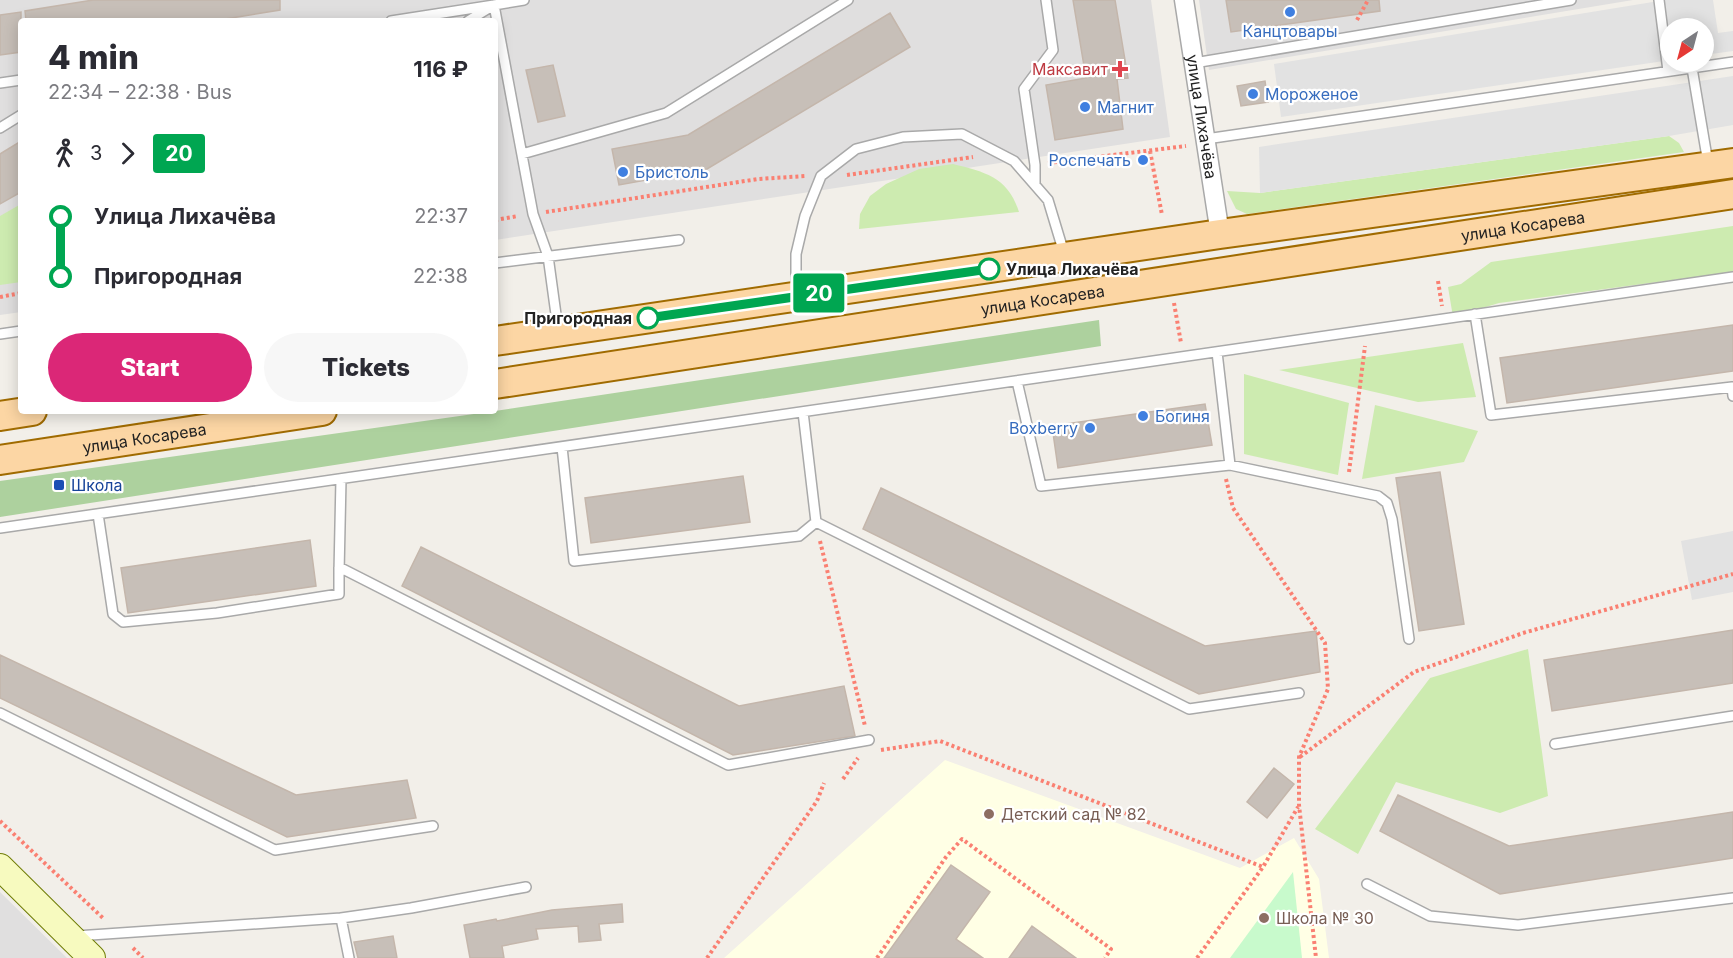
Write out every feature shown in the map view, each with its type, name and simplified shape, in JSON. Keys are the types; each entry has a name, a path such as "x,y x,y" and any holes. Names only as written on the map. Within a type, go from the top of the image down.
{"main road":[{"name":"улица Косарева","path":"498,341 1220,234 1721,164"},
{"name":"улица Косарева","path":"498,384 1733,194"},
{"path":"1220,234 1226,272"},
{"path":"0,416 18,413"},
{"name":"улица Косарева","path":"0,460 302,414"}],"street":[{"name":"улица Лихачёва","path":"1184,0 1194,63 1198,142 1220,234"},
{"path":"0,867 92,958"}],"lane":[{"path":"409,18 524,0"},
{"path":"522,154 666,113 848,0"},
{"path":"1035,184 1035,165 1024,88 1053,50 1046,0"},
{"path":"1194,63 1571,0"},
{"path":"1659,0 1661,18"},
{"path":"473,18 494,4"},
{"path":"494,4 497,18"},
{"path":"498,25 533,214 548,256 558,331"},
{"path":"1714,65 1733,62"},
{"path":"1198,142 1661,72"},
{"path":"1693,72 1721,164"},
{"path":"0,83 18,80"},
{"path":"0,128 18,117"},
{"path":"796,296 796,254 805,216 821,176 856,149 903,137 962,134 1014,160 1048,200 1066,258"},
{"path":"498,263 679,240"},
{"path":"0,528 1733,277"},
{"path":"1475,314 1491,415 1732,387 1733,396"},
{"path":"0,334 18,331"},
{"path":"1217,352 1227,465"},
{"path":"1017,381 1041,486 1227,465 1378,496 1387,503 1392,519 1408,639"},
{"path":"803,412 816,522"},
{"path":"562,447 574,561 799,536 816,522"},
{"path":"98,514 112,614 123,622 217,613 339,594 340,479"},
{"path":"816,522 1189,709 1299,693"},
{"path":"339,567 728,765 868,740"},
{"path":"0,713 275,850 433,826"},
{"path":"1555,744 1733,716"},
{"path":"1367,884 1430,916 1518,925 1733,898"},
{"path":"70,936 341,918 411,909 526,887"},
{"path":"341,918 349,958"}],"path":[{"path":"1356,21 1368,0"},
{"path":"1035,165 1150,151 1198,142"},
{"path":"1150,151 1162,215"},
{"path":"498,220 758,179 851,175 975,156"},
{"path":"1438,281 1443,319"},
{"path":"0,297 18,294"},
{"path":"1174,302 1179,336"},
{"path":"1349,472 1366,339"},
{"path":"1227,465 1233,508 1325,644 1328,689 1299,757 1299,805 1316,958"},
{"path":"816,522 872,752"},
{"path":"1299,757 1414,672 1523,633 1733,574"},
{"path":"843,779 861,754 940,741 1263,867"},
{"path":"707,958 817,801 824,783"},
{"path":"1197,958 1263,867 1299,805"},
{"path":"0,821 143,958"},
{"path":"877,958 946,857 962,839 1111,950 1105,958"}],"shaded area":[{"path":"0,0 1151,0 1170,137 498,240 498,18 18,18 18,312 0,315"},
{"path":"1199,0 1633,0 1209,70"},
{"path":"1665,0 1713,0 1718,33 1733,31 1733,51 1714,54 1714,18 1660,18 1660,62 1281,117 1274,64"},
{"path":"1733,76 1733,125 1260,193 1259,147"},
{"path":"1733,531 1733,592 1692,600 1681,541"},
{"name":"Детский сад № 82","path":"945,760 1240,868 1294,838 1319,879 1329,958 724,958"},
{"path":"0,892 67,958 0,958"}],"green space":[{"path":"1669,136 1679,143 1684,152 1247,214 1236,209 1227,191 1260,193"},
{"path":"953,164 985,173 994,178 1009,191 1019,212 859,229 860,214 870,196 886,184 919,169"},
{"path":"18,206 18,282 0,285 0,216"},
{"path":"1733,226 1733,272 1499,303 1453,317 1448,287 1461,284 1491,262"},
{"path":"1099,320 1101,346 0,517 0,481 474,414 498,414 498,411"},
{"path":"1463,343 1476,397 1418,402 1279,370"},
{"path":"1244,374 1349,403 1338,475 1244,454"},
{"path":"1375,405 1478,431 1464,462 1362,479"},
{"path":"1528,649 1548,796 1500,813 1396,782 1358,854 1315,829 1430,678"},
{"path":"1293,872 1302,958 1230,958"}],"building":[{"path":"93,0 280,0 280,10 231,18 26,18 25,11"},
{"path":"1073,0 1115,0 1128,78 1117,79 1123,129 1055,140 1046,85 1086,78"},
{"path":"1226,0 1379,0 1380,11 1231,32"},
{"path":"21,12 21,18 18,18 18,52 0,55 0,15"},
{"path":"890,13 910,47 707,169 619,185 612,149 688,135"},
{"path":"553,65 565,116 538,122 526,70"},
{"name":"Мороженое","path":"1265,81 1268,102 1241,106 1237,86"},
{"path":"18,143 18,194 0,204 0,154"},
{"path":"1733,325 1733,371 1507,403 1500,358"},
{"path":"1205,404 1212,445 1058,468 1052,426"},
{"path":"1440,472 1464,624 1419,631 1396,478"},
{"path":"743,476 750,522 591,543 585,498"},
{"path":"881,488 1205,646 1316,631 1320,672 1199,694 863,529"},
{"path":"310,540 316,586 128,613 121,568"},
{"path":"421,547 739,706 844,686 855,736 733,755 402,586"},
{"path":"1733,630 1733,683 1552,711 1544,660"},
{"path":"0,655 296,795 407,780 416,818 287,837 0,698"},
{"path":"1274,768 1294,784 1267,818 1247,802"},
{"path":"1398,795 1509,846 1733,812 1733,858 1500,894 1380,831"},
{"path":"951,865 990,892 956,939 983,958 884,958"},
{"path":"622,904 623,922 599,924 601,940 579,942 578,926 536,929 538,939 502,946 504,958 470,958 464,925 552,910"},
{"path":"1032,926 1076,958 1009,958"},
{"path":"393,936 397,958 358,958 354,942"}],"bus line":[{"name":"20","path":"648,318 989,269"}],"place":[{"name":"Канцтовары","path":"1290,12"},
{"name":"Максавит","path":"1120,69"},
{"name":"Мороженое","path":"1253,94"},
{"name":"Магнит","path":"1085,107"},
{"name":"Роспечать","path":"1143,160"},
{"name":"Бристоль","path":"623,172"},
{"name":"Улица Лихачёва","path":"989,269"},
{"name":"Пригородная","path":"648,318"},
{"name":"Богиня","path":"1143,416"},
{"name":"Boxberry","path":"1090,428"},
{"name":"Школа","path":"59,485"},
{"name":"Детский сад № 82","path":"989,814"},
{"name":"Школа № 30","path":"1264,918"}]}
